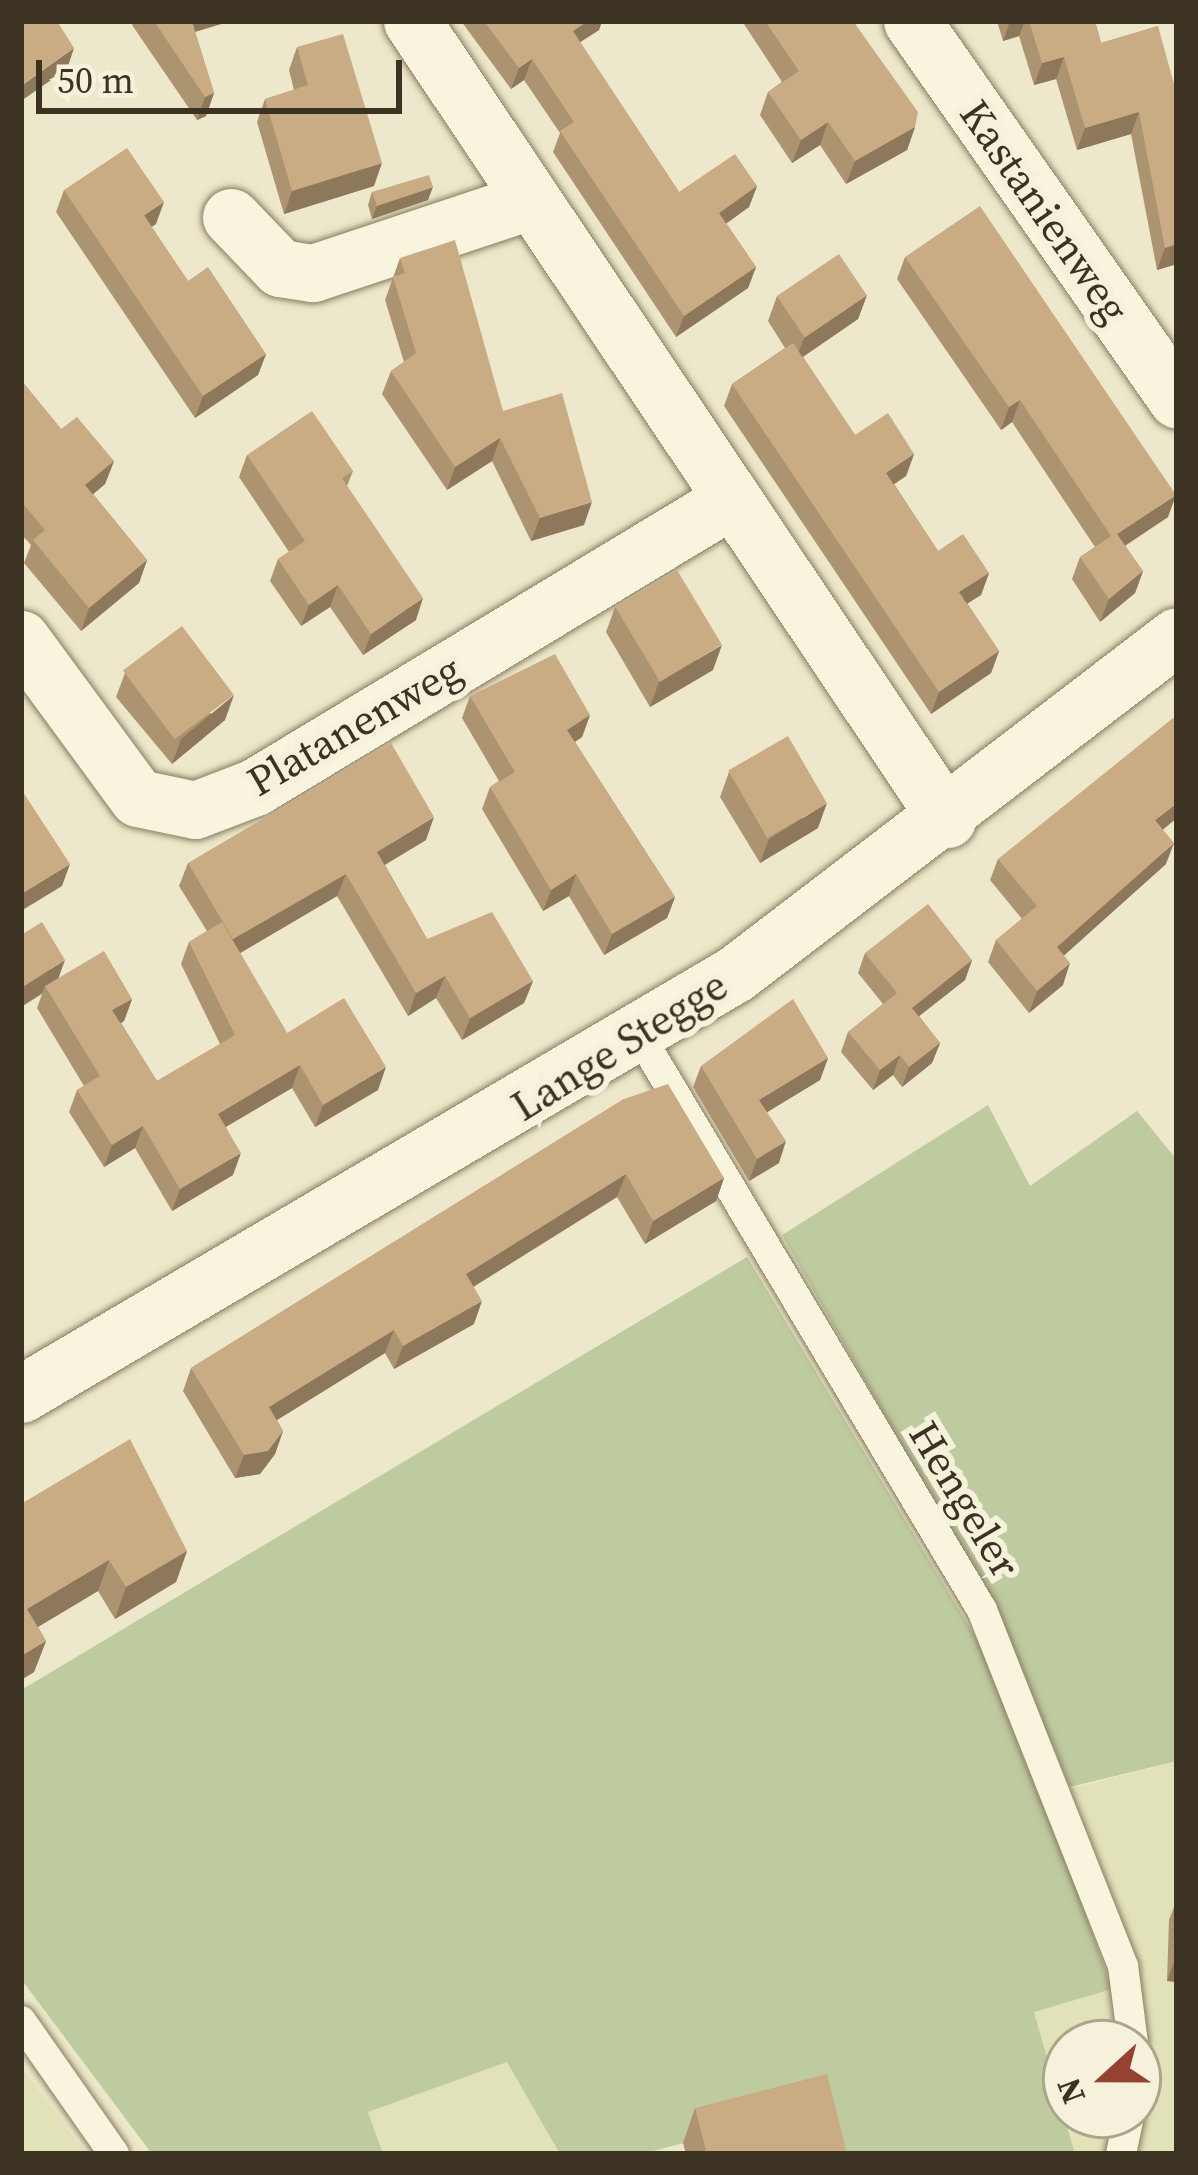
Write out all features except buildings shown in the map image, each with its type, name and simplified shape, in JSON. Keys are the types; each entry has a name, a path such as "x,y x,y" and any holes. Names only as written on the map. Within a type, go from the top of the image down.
{"street":[{"path":"412,21 729,501 947,819"},
{"name":"Kastanienweg","path":"913,21 1177,400"},
{"path":"232,217 280,268 313,273 530,201"},
{"name":"Platanenweg","path":"21,639 138,798 195,810 255,787 729,501"},
{"name":"Lange Stegge","path":"21,1394 640,1036 947,819 1177,636"}],"lane":[{"name":"Hengeler","path":"640,1036 982,1610 1123,1966 1130,2019"},
{"path":"21,2021 114,2154"}],"green space":[{"path":"988,1105 1030,1186 1137,1111 1177,1160 1177,1761 1070,1787 996,1610 782,1235"},
{"path":"747,1257 991,1663 1044,1796 1112,1989 1034,2012 1042,2040 1042,2139 1071,2139 1075,2154 826,2154 813,2109 642,2154 560,2154 507,2062 368,2112 383,2154 152,2154 21,1979 21,1690"},
{"path":"1177,1761 1177,2154 1075,2154 1071,2139 1162,2139 1162,2019 1042,2019 1042,2039 1034,2011 1111,1988 1044,1796"},
{"path":"507,2061 560,2154 383,2154 368,2112"},
{"path":"21,2066 86,2154 21,2154"}]}
